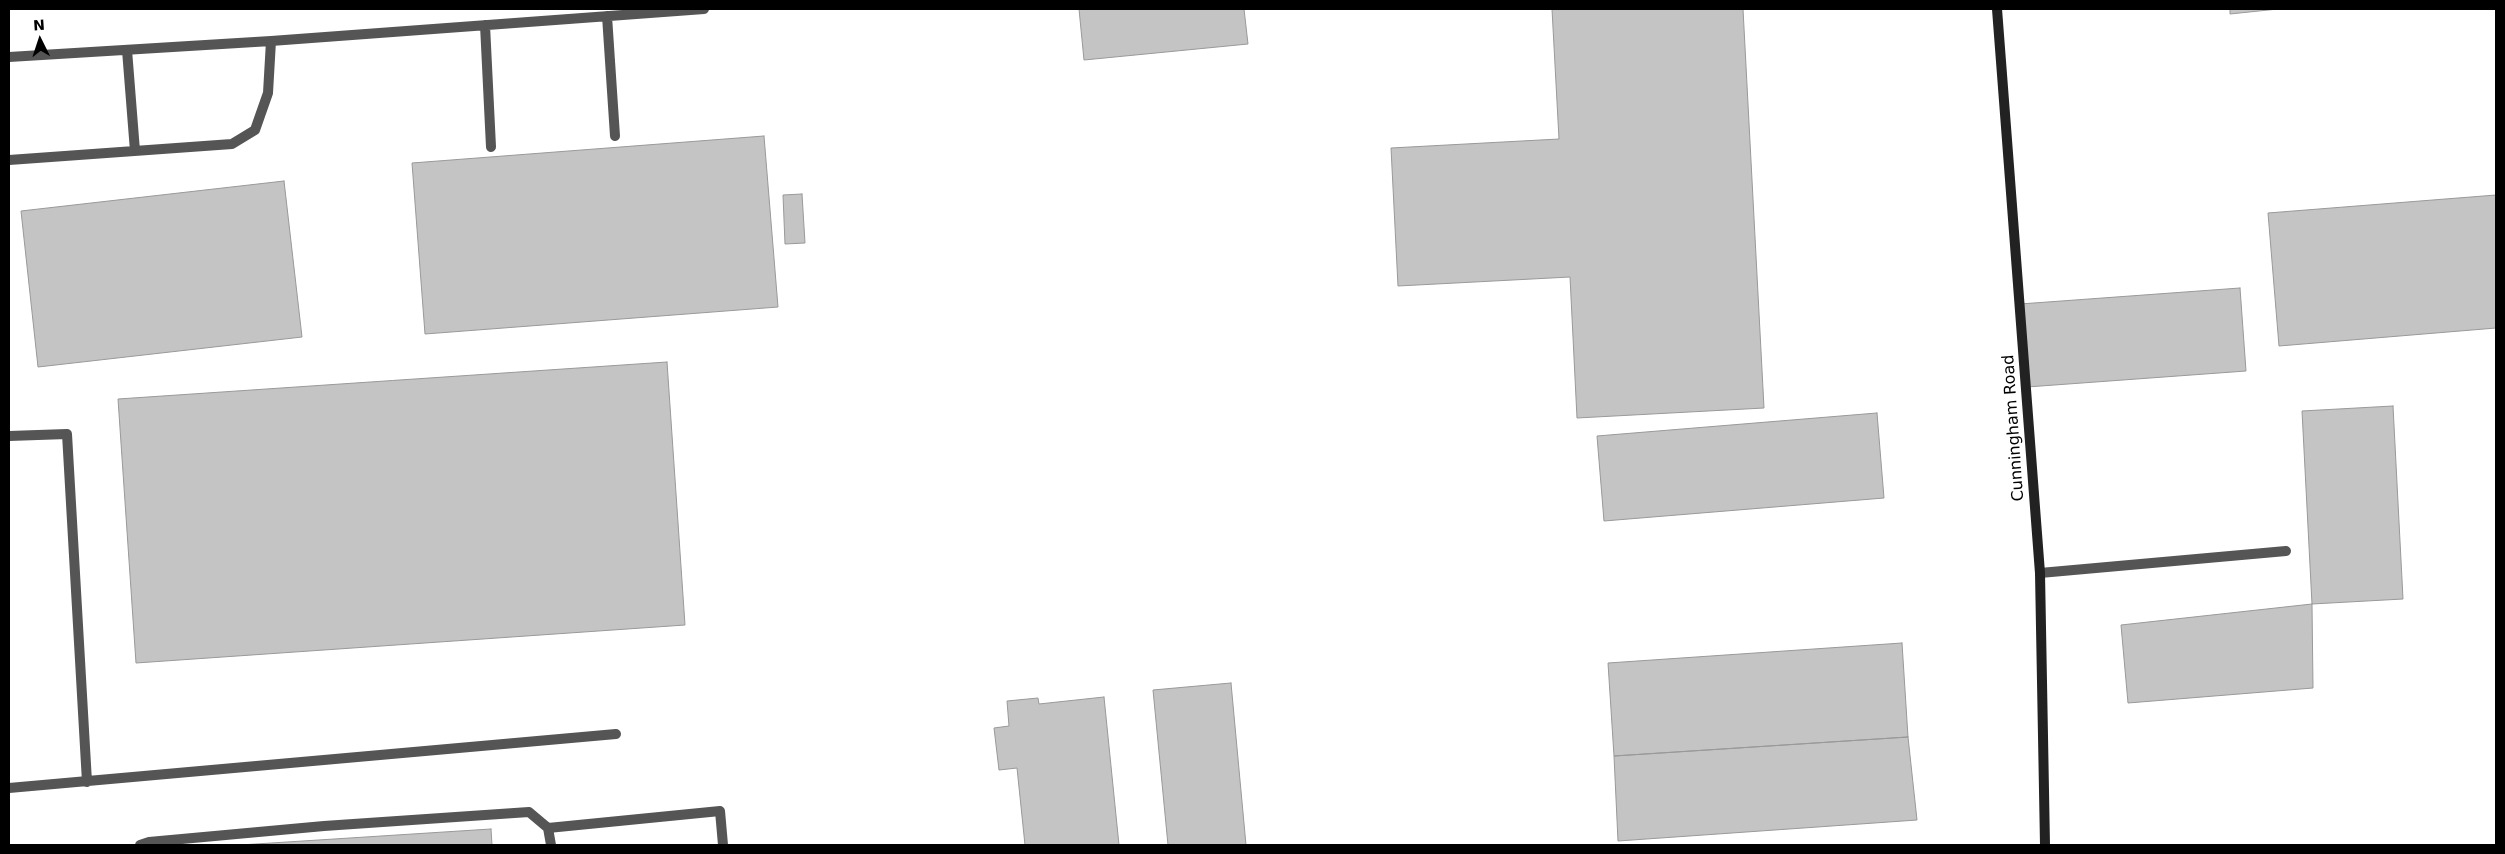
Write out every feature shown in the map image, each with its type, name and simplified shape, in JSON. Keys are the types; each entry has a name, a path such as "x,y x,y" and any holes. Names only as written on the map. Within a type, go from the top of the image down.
{"street":[{"name":"Cunningham Road","path":"1997,9 2040,573 2045,845"}],"lane":[{"path":"9,57 271,41 704,9"},
{"path":"607,16 615,136"},
{"path":"485,25 491,147"},
{"path":"9,160 232,144 255,130 268,93 271,41"},
{"path":"127,50 135,150"},
{"path":"9,436 67,434 87,782"},
{"path":"2040,573 2286,551"},
{"path":"9,788 616,734"},
{"path":"548,828 720,811 723,845"},
{"path":"140,845 148,842 324,826 529,812 548,828 551,845"}],"building":[{"path":"1079,9 1244,9 1248,44 1084,60"},
{"path":"1552,9 1743,9 1764,408 1577,418 1570,277 1398,286 1391,148 1559,139"},
{"path":"2230,9 2278,9 2230,14"},
{"path":"764,136 778,307 425,334 412,163"},
{"path":"284,181 302,337 38,367 21,211"},
{"path":"802,194 805,243 785,244 783,195"},
{"path":"2496,195 2496,328 2279,346 2268,213"},
{"path":"2240,288 2246,371 2027,387 2020,304"},
{"path":"667,362 685,625 136,663 118,399"},
{"path":"2393,406 2403,599 2312,604 2302,411"},
{"path":"1877,413 1884,498 1604,521 1597,436"},
{"path":"2312,604 2313,688 2128,703 2121,625"},
{"path":"1902,643 1908,737 1614,756 1608,663"},
{"path":"1231,683 1246,845 1168,845 1153,690"},
{"path":"1104,697 1119,845 1025,845 1017,768 999,770 994,728 1009,726 1007,701 1038,698 1039,704"},
{"path":"1908,737 1917,820 1618,841 1614,756"},
{"path":"491,829 492,845 240,845"}]}
